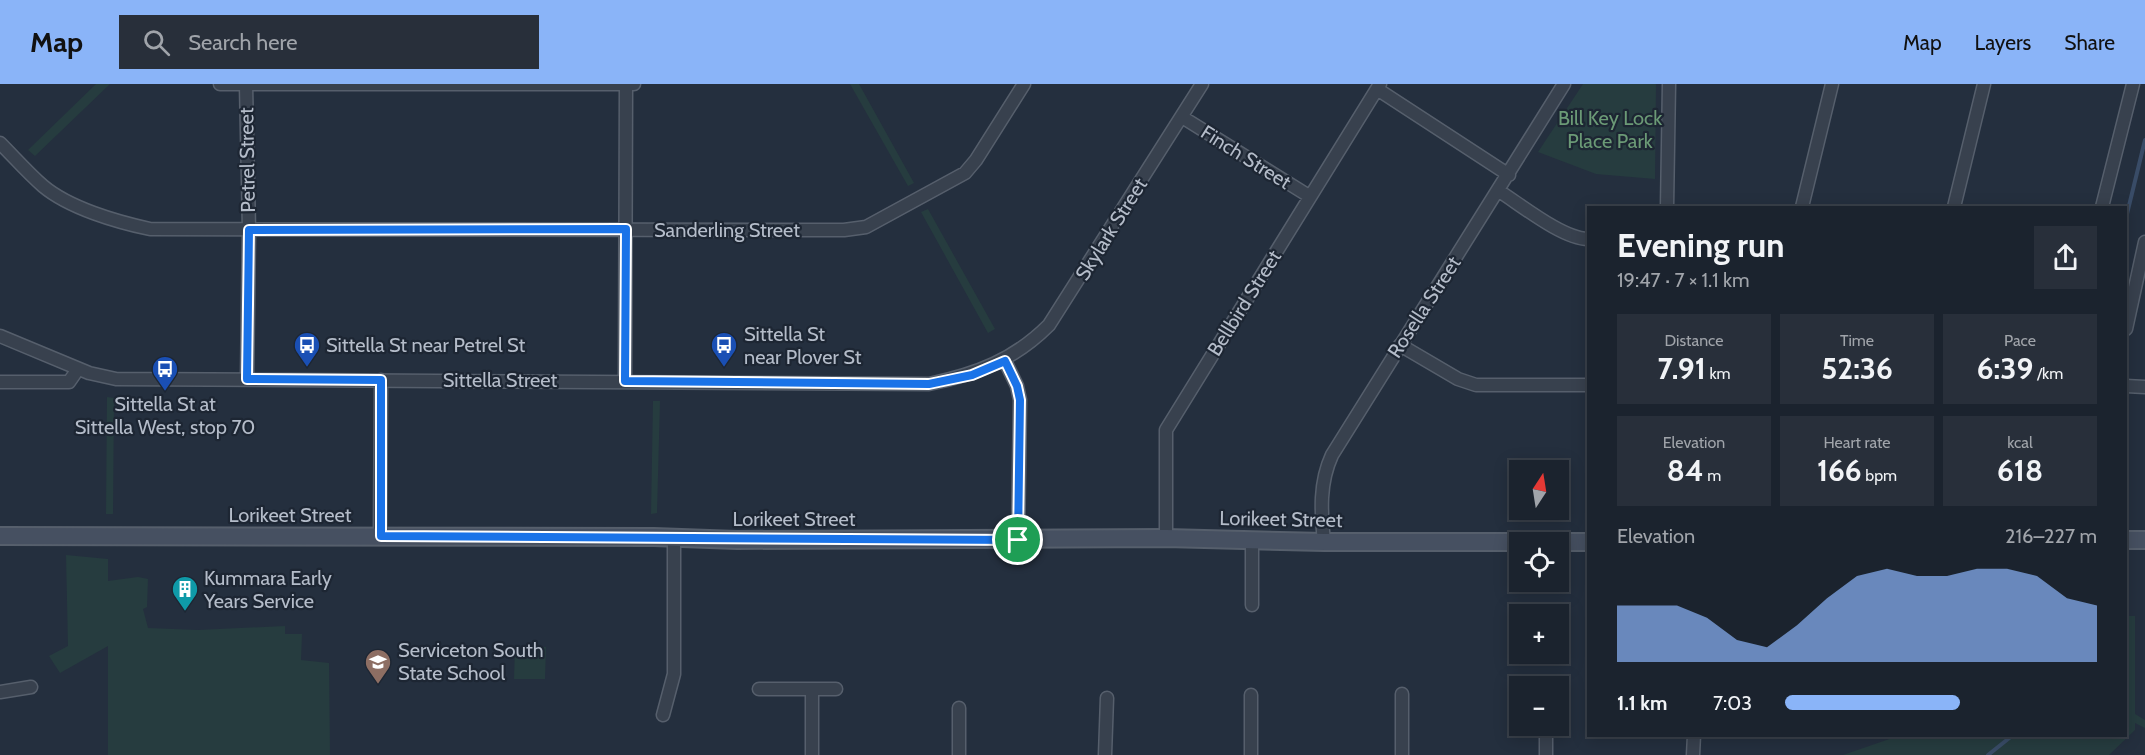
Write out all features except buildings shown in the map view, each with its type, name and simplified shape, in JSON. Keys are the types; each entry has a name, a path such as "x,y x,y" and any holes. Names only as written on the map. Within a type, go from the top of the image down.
{"street":[{"path":"219,84 634,84"},
{"path":"625,381 626,84"},
{"name":"Sanderling Street","path":"0,143 44,187 63,199 125,224 150,229 844,230 866,227 965,173 976,160 1024,84"},
{"name":"Skylark Street","path":"1005,361 1030,345 1049,325 1202,84"},
{"name":"Rosella Street","path":"1324,542 1323,474 1400,345 1499,191 1564,84"},
{"path":"1667,206 1669,84"},
{"path":"1802,206 1832,84"},
{"path":"1954,206 1984,84"},
{"path":"2102,206 2133,84"},
{"name":"Petrel Street","path":"246,85 249,230 247,379"},
{"path":"1379,87 1509,175"},
{"name":"Bellbird Street","path":"1166,538 1166,430 1309,196 1379,87"},
{"name":"Finch Street","path":"1182,117 1309,196"},
{"path":"1499,191 1559,229 1587,239"},
{"path":"2127,324 2145,242"},
{"name":"Sittella Street","path":"0,336 78,369 116,380 929,384 972,375 1005,361"},
{"path":"1400,345 1458,379 1476,385 1587,385"},
{"path":"1005,361 1017,386 1020,400 1018,540"},
{"path":"0,382 69,382 78,369"},
{"path":"381,380 381,536"},
{"path":"2127,386 2145,387"},
{"name":"Lorikeet Street","path":"0,536 1018,540 1166,538 1324,542 1587,542"},
{"path":"663,715 674,674 674,538"},
{"path":"1252,540 1252,605"},
{"path":"2127,540 2145,540"},
{"path":"0,692 31,687"},
{"path":"759,689 836,688"},
{"path":"812,690 812,755"},
{"path":"1401,755 1402,694"},
{"path":"1251,695 1251,755"},
{"path":"1105,755 1107,698"},
{"path":"959,708 959,755"},
{"path":"1546,736 1546,755"},
{"path":"1693,755 1694,737"}],"green space":[{"path":"96,84 110,84 35,156 28,150"},
{"path":"850,84 859,84 914,183 908,186"},
{"name":"Bill Key Lock Place Park","path":"1583,84 1656,84 1655,179 1596,174 1538,152"},
{"path":"928,209 995,329 988,333 921,212"},
{"path":"107,397 114,398 113,514 106,514"},
{"path":"653,401 660,401 657,513 651,514"},
{"path":"66,555 108,559 108,581 138,577 148,579 147,607 143,609 148,628 198,630 285,626 285,634 302,634 301,660 329,663 330,755 108,755 108,646 60,673 49,656 68,646"},
{"path":"2127,616 2135,616 2135,714 2145,720 2145,728 2135,723 2135,730 2109,755 1843,755 1895,737 2127,737"},
{"path":"515,647 546,647 545,679 514,679"}],"waterway":[{"path":"2127,214 2145,140"},
{"path":"1988,755 2010,737"}],"place":[{"name":"Sittella St near Petrel St","path":"307,368"},
{"name":"Sittella St near Plover St","path":"724,368"},
{"name":"Sittella St at Sittella West, stop 70","path":"165,392"},
{"name":"Kummara Early Years Service","path":"185,612"},
{"name":"Serviceton South State School","path":"378,685"}],"route":[{"path":"626,229 625,381 929,384 972,375 1005,361 1017,386 1020,400 1018,540 381,536 381,380 247,379 249,230 626,229"}]}
